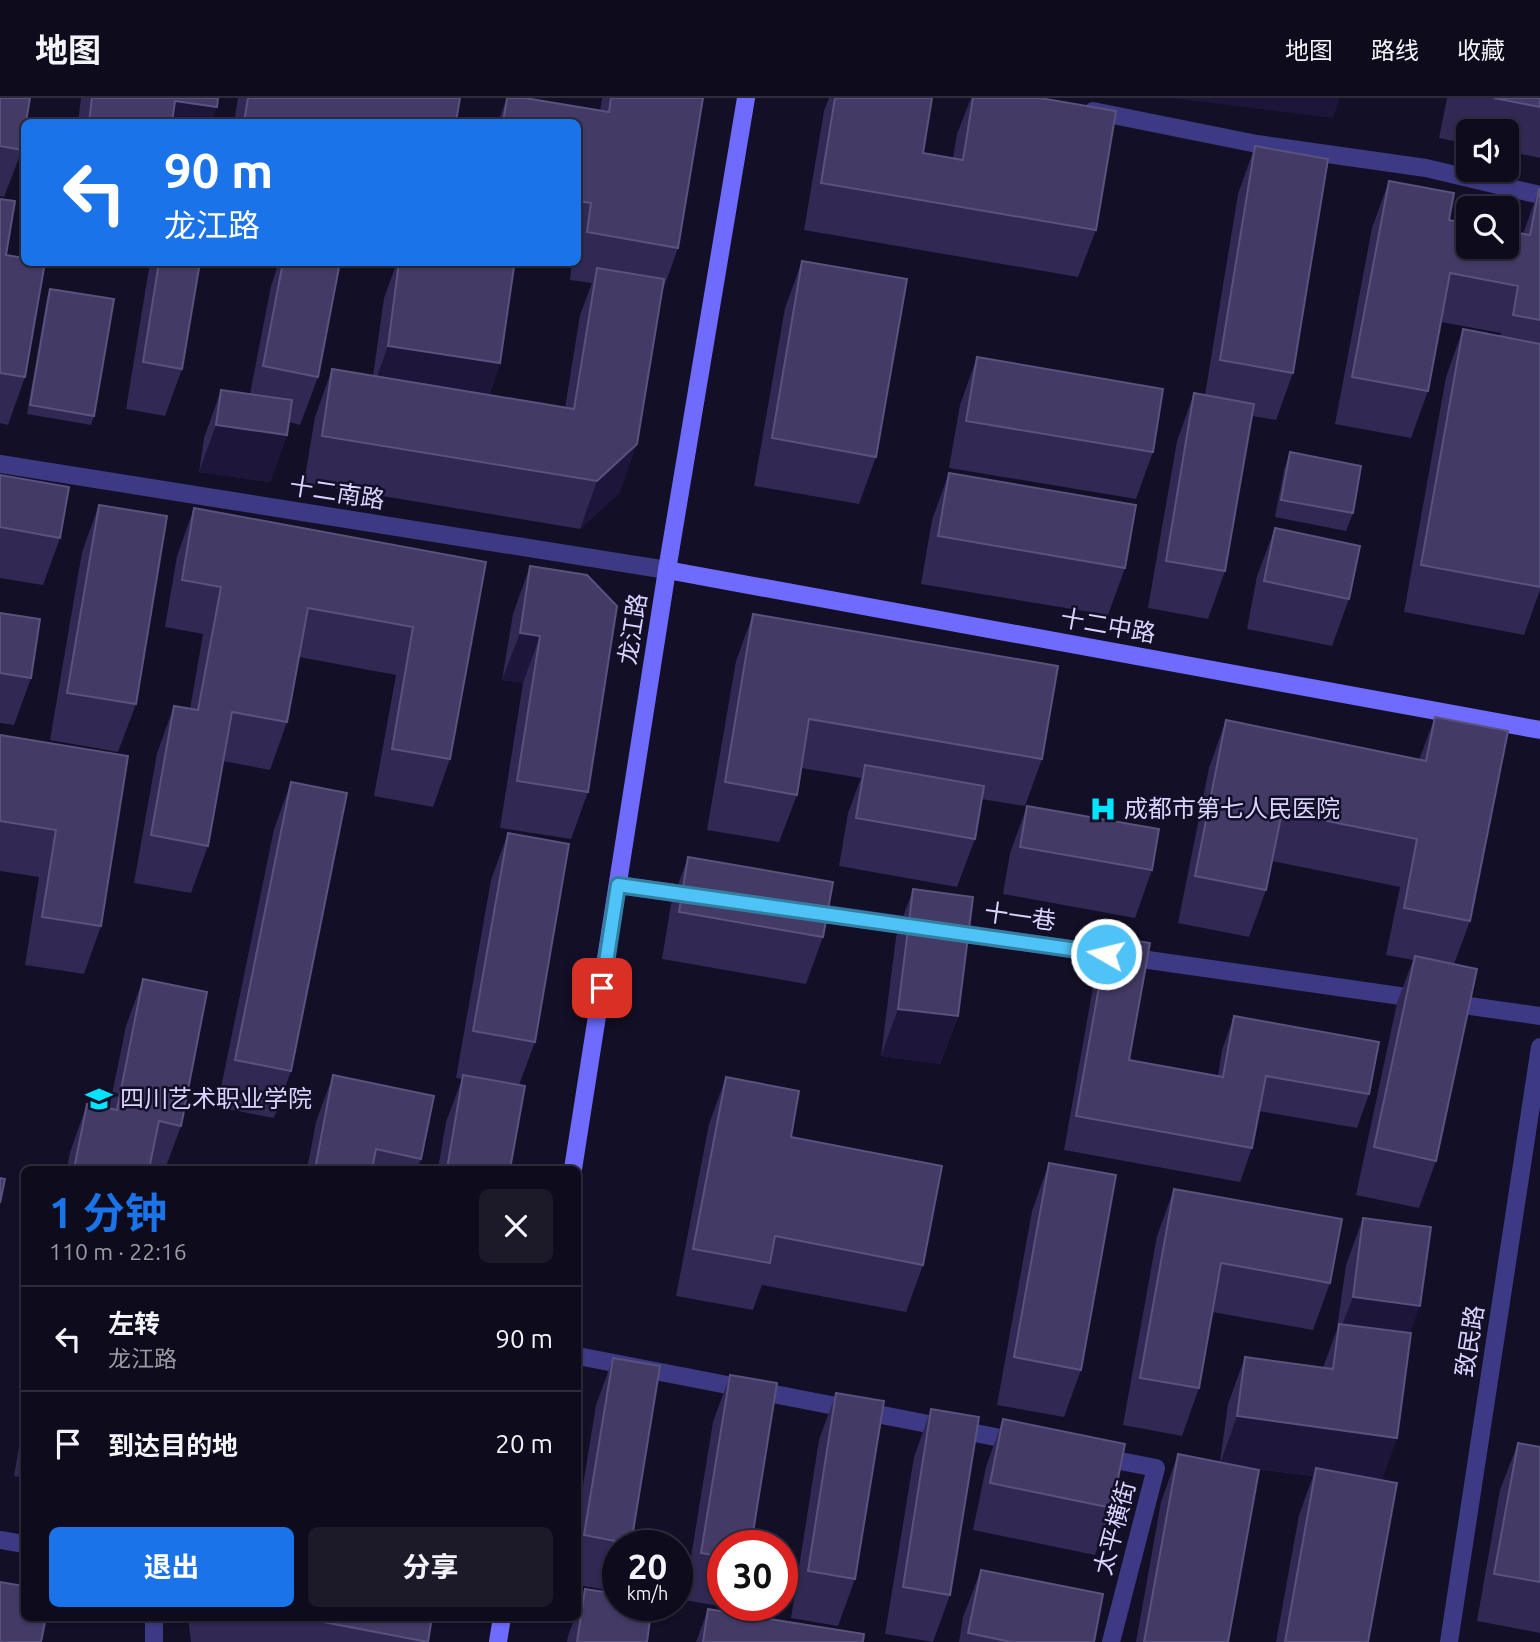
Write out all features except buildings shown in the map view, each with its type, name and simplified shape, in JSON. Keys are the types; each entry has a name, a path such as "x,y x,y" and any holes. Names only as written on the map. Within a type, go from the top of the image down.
{"street":[{"name":"龙江路","path":"573,1166 667,570 746,98"},
{"path":"1071,106 1257,144 1426,168 1540,195"},
{"name":"十二南路","path":"0,464 667,570"},
{"name":"十二中路","path":"667,570 1540,730"},
{"path":"618,885 714,898"},
{"name":"十一巷","path":"783,908 1540,1016"},
{"name":"致民路","path":"1449,1642 1533,1144 1540,1047"},
{"path":"581,1357 1035,1445"},
{"name":"太平横街","path":"1075,1452 1156,1468 1111,1642"},
{"path":"0,1540 21,1544"},
{"path":"154,1621 154,1642"},
{"path":"498,1642 501,1621"}],"place":[{"name":"成都市第七人民医院","path":"1103,809"},
{"name":"四川艺术职业学院","path":"99,1099"}],"route":[{"path":"602,988 618,885 1106,954"}]}
